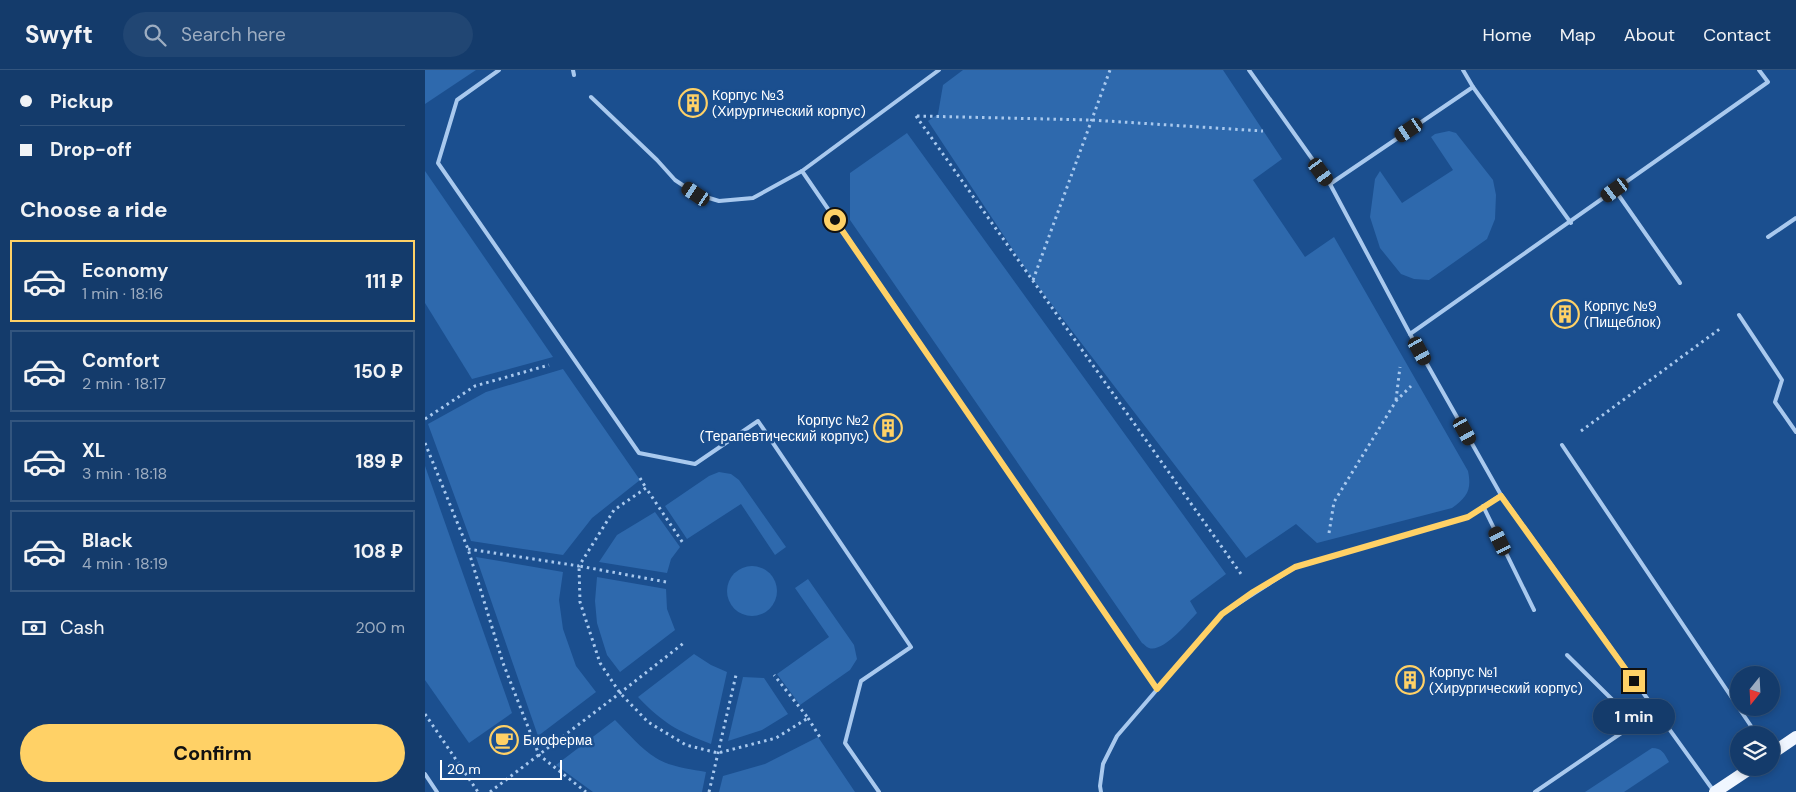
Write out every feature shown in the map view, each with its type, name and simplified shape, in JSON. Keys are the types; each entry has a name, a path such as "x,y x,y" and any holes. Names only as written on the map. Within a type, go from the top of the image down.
{"main road":[{"path":"1780,748 1796,737"},
{"path":"1715,792 1739,776"}],"lane":[{"path":"499,70 457,100 438,163 639,453 695,464 758,421 911,647 861,681 845,743 879,792"},
{"path":"591,97 657,160 675,180 696,194 719,201 753,198 802,172 939,70"},
{"path":"1249,70 1330,184 1410,334 1501,496 1715,792"},
{"path":"1463,70 1473,87 1571,223"},
{"path":"1410,334 1571,223 1768,82 1759,70"},
{"path":"1330,184 1473,87"},
{"path":"802,172 1157,689"},
{"path":"1615,190 1680,283"},
{"path":"1768,237 1796,218"},
{"path":"1739,315 1782,380 1775,402 1796,432"},
{"path":"1562,445 1751,726"},
{"path":"1101,792 1103,764 1117,736 1222,614 1253,592 1295,567 1468,517 1501,496"},
{"path":"1483,506 1534,610"},
{"path":"1567,655 1637,723"},
{"path":"1535,792 1656,712"},
{"path":"425,774 437,792"}],"path":[{"path":"1033,280 1110,70"},
{"path":"903,97 1253,592"},
{"path":"916,116 1091,120 1293,133"},
{"path":"1601,416 1739,315"},
{"path":"425,419 475,386 553,364"},
{"path":"1325,559 1334,502 1396,401 1429,367"},
{"path":"425,442 468,549 503,663 539,755 586,792"},
{"path":"683,543 647,488 614,510 579,566 580,602 600,663 620,693 648,722 686,745 718,753 776,738 808,718 774,675"},
{"path":"468,549 579,566 665,582"},
{"path":"490,792 685,642"},
{"path":"709,792 735,675"},
{"path":"425,714 478,792"}],"shaded area":[{"path":"425,70 476,70 425,104"},
{"path":"963,70 1223,70 1282,159 1253,180 1305,257 1334,237 1468,471 1469,488 1465,496 1452,508 1317,543 1296,524 1246,558 1033,280 928,121 938,114 943,85"},
{"path":"1449,131 1456,133 1493,180 1496,195 1495,219 1487,239 1429,280 1414,279 1401,274 1380,248 1370,217 1375,179 1380,171 1402,203 1453,170 1431,137 1435,134"},
{"path":"907,133 1226,574 1190,601 1197,613 1175,636 1161,646 1149,648 1142,643 850,220 850,173"},
{"path":"425,171 553,357 472,379 425,303"},
{"path":"563,369 640,480 592,518 563,555 471,541 428,424 486,392"},
{"path":"425,466 512,713 469,743 425,680"},
{"path":"719,472 731,474 739,480 786,547 775,555 741,504 687,539 665,506 709,476"},
{"path":"655,512 680,547 671,559 667,573 599,562 617,535"},
{"path":"476,557 563,572 559,600 563,629 576,666 596,692 538,736"},
{"path":"747,566 757,566 770,573 777,586 777,596 770,609 757,616 747,616 738,612 731,605 727,596 727,586 731,577 738,570"},
{"path":"597,577 666,589 667,609 675,630 620,672 607,655 597,623 595,601"},
{"path":"808,579 854,645 857,659 850,670 800,705 777,674 829,637 795,588"},
{"path":"694,654 711,665 727,672 711,744 671,725 638,697"},
{"path":"743,677 764,678 788,714 762,730 728,741"},
{"path":"615,720 656,758 674,766 706,772 702,792 593,792 556,765"},
{"path":"818,737 855,792 719,792 723,776 765,764"},
{"path":"1652,748 1662,752 1669,762 1624,792 1585,792"}],"place":[{"name":"Корпус №3 (Хирургический корпус)","path":"693,103"},
{"name":"Корпус №9 (Пищеблок)","path":"1565,314"},
{"name":"Корпус №2 (Терапевтический корпус)","path":"888,428"},
{"name":"Корпус №1 (Хирургический корпус)","path":"1410,680"},
{"name":"Биоферма","path":"504,740"}],"route":[{"path":"835,220 1157,689 1222,614 1253,592 1295,567 1468,517 1501,496 1634,681"}]}
